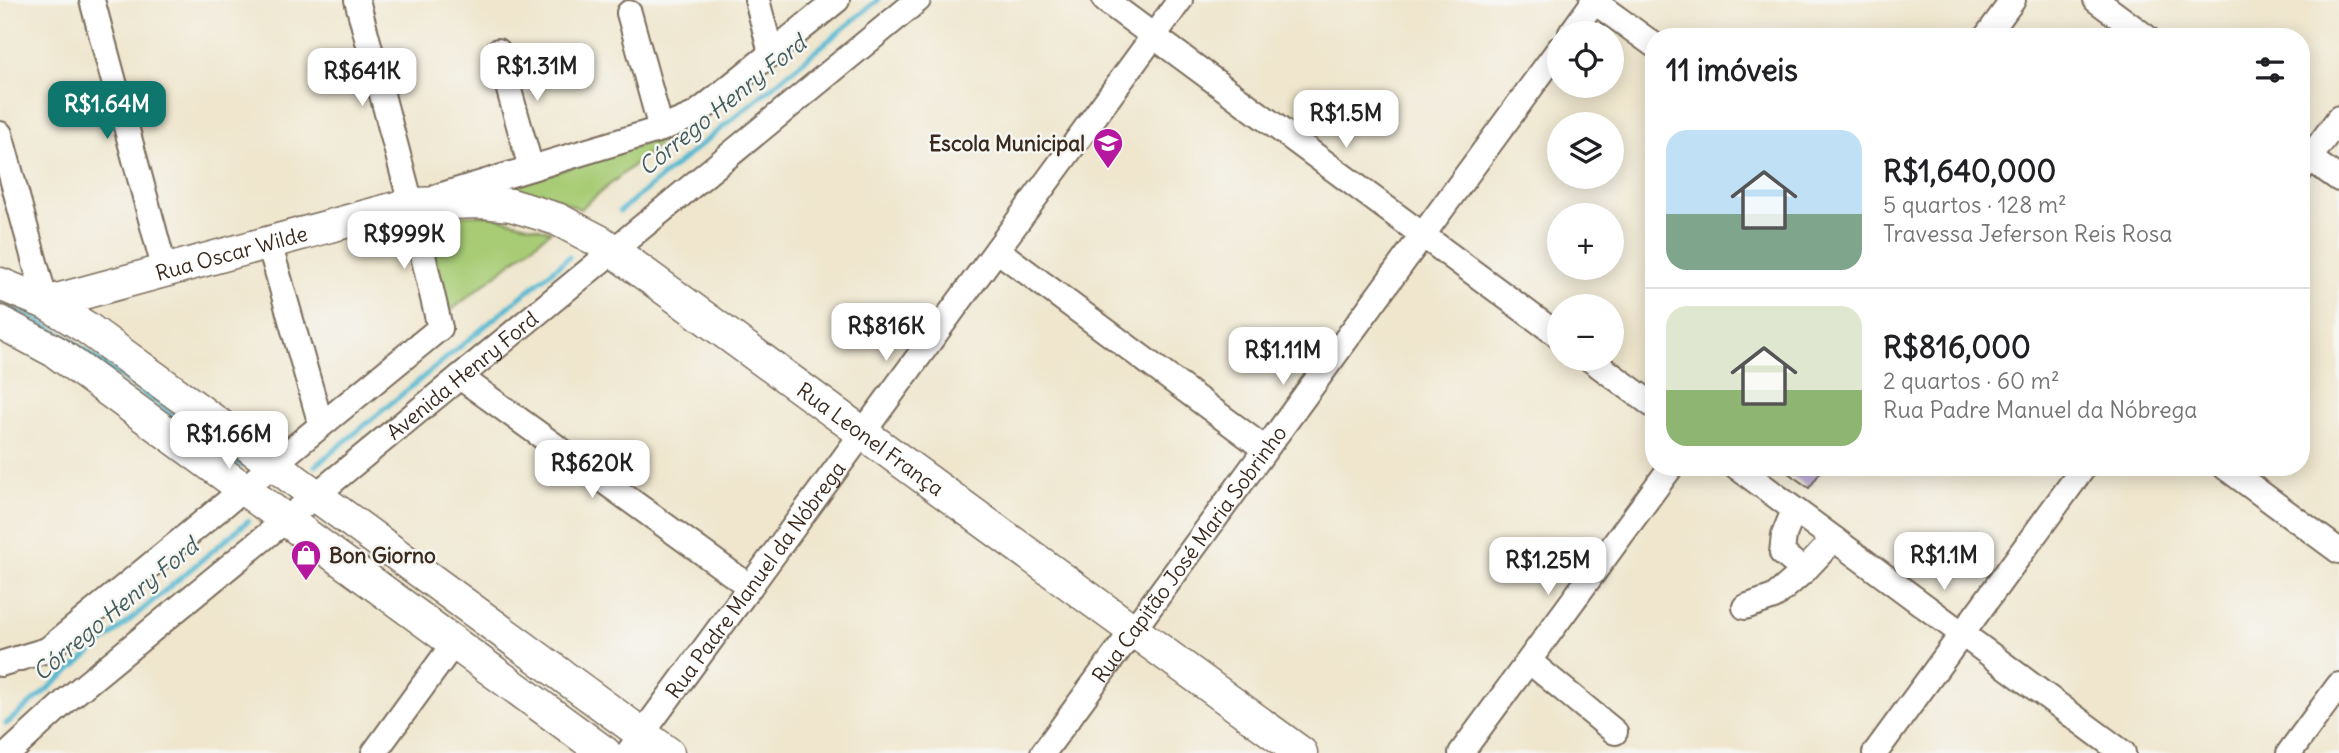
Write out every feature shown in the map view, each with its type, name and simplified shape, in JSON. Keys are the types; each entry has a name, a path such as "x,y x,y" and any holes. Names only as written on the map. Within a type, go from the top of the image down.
{"main road":[{"name":"Rua Leonel França","path":"411,204 483,202 511,205 571,225 613,251 1301,753"},
{"name":"Rua Oscar Wilde","path":"46,303 411,204"},
{"path":"0,284 46,303 87,328 316,495 635,744 668,753"},
{"path":"0,322 56,352 605,753"}],"street":[{"path":"92,0 165,271"},
{"path":"0,664 47,650 440,328 411,204 357,0"},
{"path":"757,0 771,53"},
{"path":"629,13 661,129 700,111 837,0"},
{"name":"Avenida Henry Ford","path":"9,753 68,699 918,0"},
{"path":"1105,0 1547,327"},
{"name":"Rua Padre Manuel da Nóbrega","path":"635,744 1181,0"},
{"path":"1579,21 1594,0 1645,38"},
{"path":"1993,28 2013,0"},
{"path":"2096,0 2134,28"},
{"path":"498,51 531,168"},
{"name":"Rua Capitão José Maria Sobrinho","path":"1043,753 1547,65"},
{"path":"2310,153 2339,118"},
{"name":"Rua Oscar Wilde","path":"411,204 661,129"},
{"path":"0,134 46,303"},
{"path":"2310,163 2339,180"},
{"path":"269,243 321,425"},
{"path":"997,250 1265,449"},
{"path":"1606,371 1645,399"},
{"path":"460,377 750,587"},
{"path":"1461,753 1664,476"},
{"path":"1749,476 2123,753"},
{"path":"1875,753 2077,476"},
{"path":"2237,476 2339,551"},
{"path":"1794,510 1784,535 1782,553 1804,571"},
{"path":"1745,607 1774,597 1804,571 1834,539"},
{"path":"374,753 454,643"},
{"path":"1529,661 1615,732"},
{"path":"2289,753 2339,685"}],"green space":[{"path":"669,136 580,209 558,199 509,187"},
{"path":"425,215 488,215 551,231 448,313"}],"building":[{"path":"1792,476 1818,476 1809,488"}],"waterway":[{"name":"Córrego Henry Ford","path":"620,211 878,0"},
{"name":"Córrego Henry Ford","path":"315,466 569,257"},
{"path":"0,304 30,316 71,340 242,466"},
{"name":"Córrego Henry Ford","path":"6,724 248,521"}],"place":[{"name":"Escola Municipal","path":"1108,170"},
{"name":"Bon Giorno","path":"306,582"}]}
